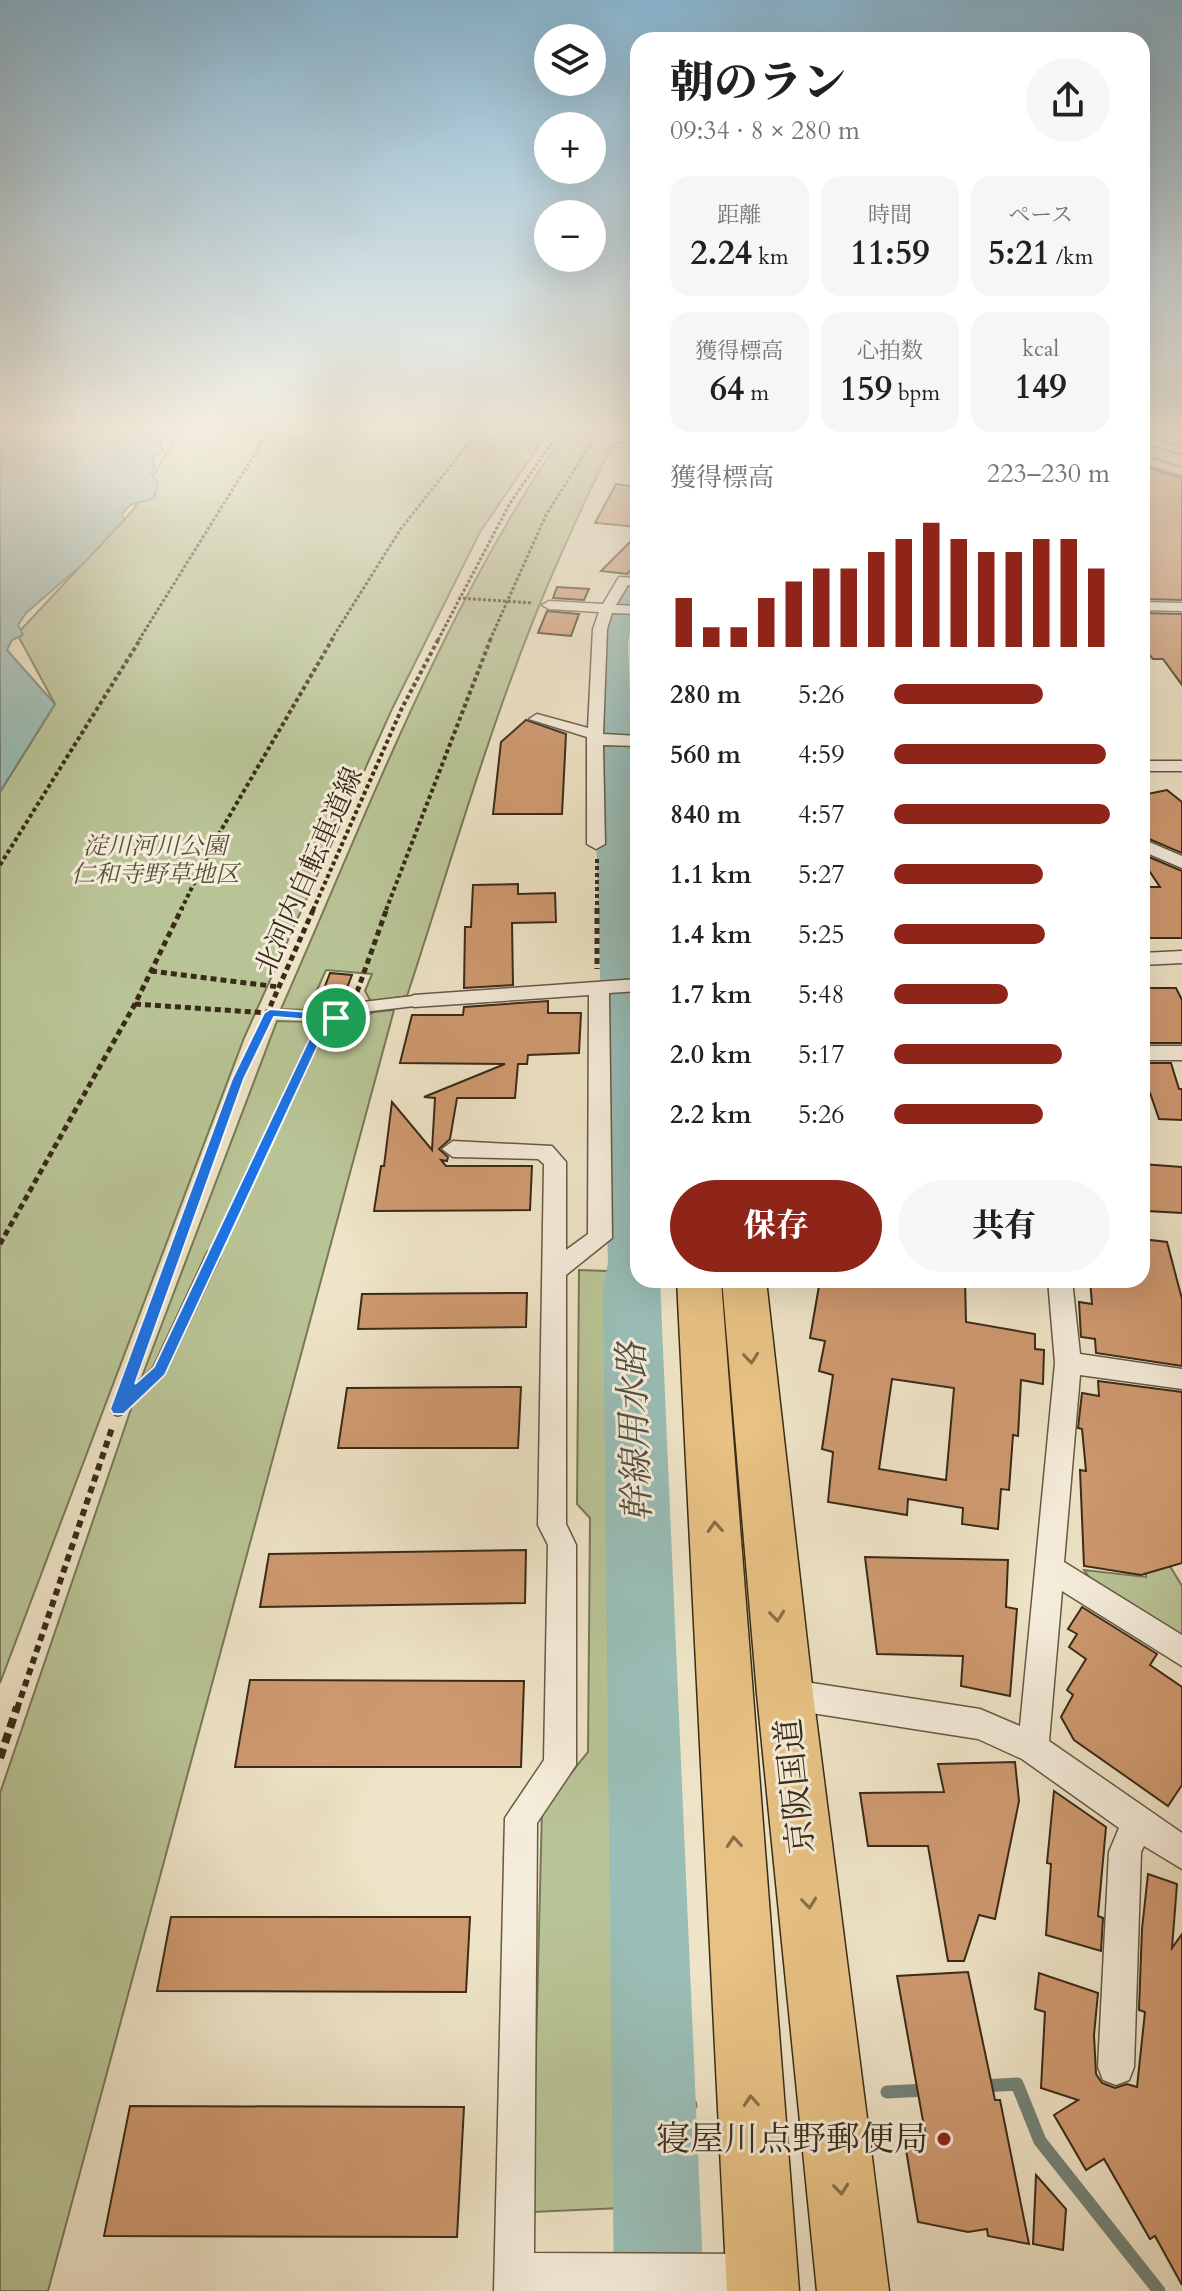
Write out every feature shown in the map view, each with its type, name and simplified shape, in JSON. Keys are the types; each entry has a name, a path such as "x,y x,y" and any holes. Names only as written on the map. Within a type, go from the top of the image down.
{"highway":[{"name":"京阪国道","path":"700,1288 763,2282"},
{"name":"京阪国道","path":"745,1288 785,1694 853,2291"}],"street":[{"path":"596,844 595,738 600,629 607,608 630,582"},
{"path":"549,605 630,609"},
{"path":"1150,606 1182,607"},
{"path":"537,719 595,738 630,740"},
{"path":"1150,766 1182,766"},
{"path":"1150,848 1182,863"},
{"path":"1150,959 1182,957"},
{"path":"414,1001 630,985"},
{"path":"554,1271 600,1238 603,986"},
{"path":"1150,1053 1182,1053"},
{"path":"453,1149 544,1151 555,1162 552,1525 562,1545 560,1765 521,1818 514,2282 616,2273 694,2273 763,2282"},
{"path":"1033,1748 1068,1363 1061,1288"},
{"path":"1068,1363 1182,1379"},
{"path":"1051,1569 1182,1652"},
{"path":"785,1694 980,1724 1033,1748 1182,1853"},
{"path":"1116,2067 1125,1852 1138,1822"}],"lane":[{"path":"118,1409 159,1371 316,1037 341,1013 414,1001"}],"path":[{"path":"0,865 203,538"},
{"path":"0,1244 135,1004 213,844 309,676 395,538"},
{"name":"北河内自転車道線","path":"0,1758 118,1409 238,1079 270,1013 402,708 491,538"},
{"path":"135,1004 270,1013 341,1013 355,998 408,845 507,602 538,538"},
{"path":"458,598 549,605"},
{"path":"596,844 603,986"},
{"path":"151,971 279,987"}],"green space":[{"name":"淀川河川公園 仁和寺野草地区","path":"107,538 477,538 392,709 244,1038 0,1683 0,792 55,704 17,634"},
{"path":"499,538 568,538 518,661 407,996 371,1002 365,991 372,974 326,970 308,1010 281,1009 410,712"},
{"path":"394,1010 48,2291 0,2291 0,1793 143,1374 277,1021 346,1023 374,1012"},
{"path":"579,1270 608,1271 621,2208 532,2212 542,1809 588,1752 590,1518 577,1504"},
{"path":"1145,1525 1182,1586 1182,1639 1089,1577 1084,1570 1146,1577"}],"water":[{"path":"0,538 107,538 84,563 26,613 18,625 23,635 12,640 7,650 55,704 0,792"}],"building":[{"path":"1150,538 1182,538 1182,600 1150,599"},
{"path":"630,542 630,571 627,574 601,571"},
{"path":"557,587 589,589 584,600 553,598"},
{"path":"547,611 579,614 571,636 538,633"},
{"path":"1150,613 1182,614 1182,685 1163,659 1153,659 1150,656"},
{"path":"526,720 566,734 562,814 493,814 501,742"},
{"path":"1167,790 1182,802 1182,853 1150,839 1150,793"},
{"path":"1150,857 1182,871 1182,938 1150,938 1150,887 1160,887 1150,872"},
{"path":"518,884 518,894 555,893 556,922 512,923 513,985 464,988 465,927 471,927 473,885"},
{"path":"330,973 352,975 342,1001 320,999"},
{"path":"1150,988 1176,988 1182,1000 1182,1043 1150,1043"},
{"path":"548,1001 548,1013 581,1013 579,1053 528,1055 527,1064 518,1064 515,1098 457,1098 450,1139 439,1149 448,1157 447,1161 441,1160 446,1166 532,1166 530,1210 374,1211 381,1166 384,1166 392,1102 432,1150 435,1098 424,1097 505,1064 400,1063 412,1015 463,1015 464,1007"},
{"path":"1150,1063 1171,1063 1179,1089 1182,1089 1182,1120 1159,1119 1150,1093"},
{"path":"1150,1165 1182,1167 1182,1213 1150,1211"},
{"path":"1150,1240 1167,1242 1182,1299 1182,1366 1096,1353 1095,1339 1081,1337 1079,1302 1092,1304 1091,1288 1150,1288"},
{"path":"819,1288 965,1288 966,1322 1035,1334 1035,1349 1044,1350 1043,1384 1021,1380 1018,1436 1013,1435 1009,1490 1001,1489 998,1529 962,1524 963,1508 908,1499 907,1515 828,1502 833,1452 822,1449 833,1375 819,1371 825,1341 810,1338","holes":["892,1379 954,1388 946,1480 879,1469"]},
{"path":"527,1293 526,1327 358,1329 362,1294"},
{"path":"1098,1381 1182,1392 1182,1563 1141,1575 1084,1566 1080,1470 1086,1471 1082,1429 1078,1428 1082,1393 1099,1396"},
{"path":"521,1387 518,1448 338,1448 347,1388"},
{"path":"526,1550 525,1603 260,1607 269,1554"},
{"path":"865,1557 1008,1560 1006,1607 1017,1609 1010,1696 961,1686 963,1656 877,1654"},
{"path":"1082,1607 1157,1654 1150,1665 1182,1687 1182,1785 1168,1806 1074,1740 1061,1717 1073,1695 1067,1690 1086,1659 1069,1647 1077,1634 1068,1629"},
{"path":"250,1680 524,1681 521,1767 235,1767"},
{"path":"1015,1762 1019,1801 995,1919 979,1915 964,1961 948,1961 928,1846 868,1846 860,1793 944,1792 938,1764"},
{"path":"1054,1791 1106,1827 1098,1916 1103,1918 1101,1951 1046,1935 1051,1864 1047,1863"},
{"path":"1148,1874 1177,1884 1172,1948 1182,1934 1182,2285 1155,2236 1150,2239 1104,2159 1086,2170 1054,2115 1078,2100 1041,2088 1045,2012 1035,2009 1039,1973 1098,1993 1094,2035 1096,2074 1102,2083 1115,2088 1127,2084 1137,2087 1145,2012 1139,2010"},
{"path":"171,1917 470,1917 466,1992 157,1991"},
{"path":"968,1972 995,2100 1000,2100 1029,2244 988,2236 987,2229 968,2232 918,2222 903,2132 925,2132 897,1976"},
{"path":"130,2106 464,2107 457,2237 104,2236"},
{"path":"1036,2175 1066,2209 1063,2250 1033,2244"}],"waterway":[{"name":"幹線用水路","path":"630,593 617,615 612,645 614,794 630,1151"},
{"name":"幹線用水路","path":"631,1288 659,2291"},
{"path":"983,2086 1017,2084 1040,2141 1159,2291"},
{"path":"887,2092 926,2090"},
{"path":"654,2108 691,2105"}],"place":[{"name":"寝屋川点野郵便局","path":"944,2139"}],"route":[{"path":"270,1013 336,1018 316,1037 159,1371 118,1409 238,1079 270,1013"}]}
